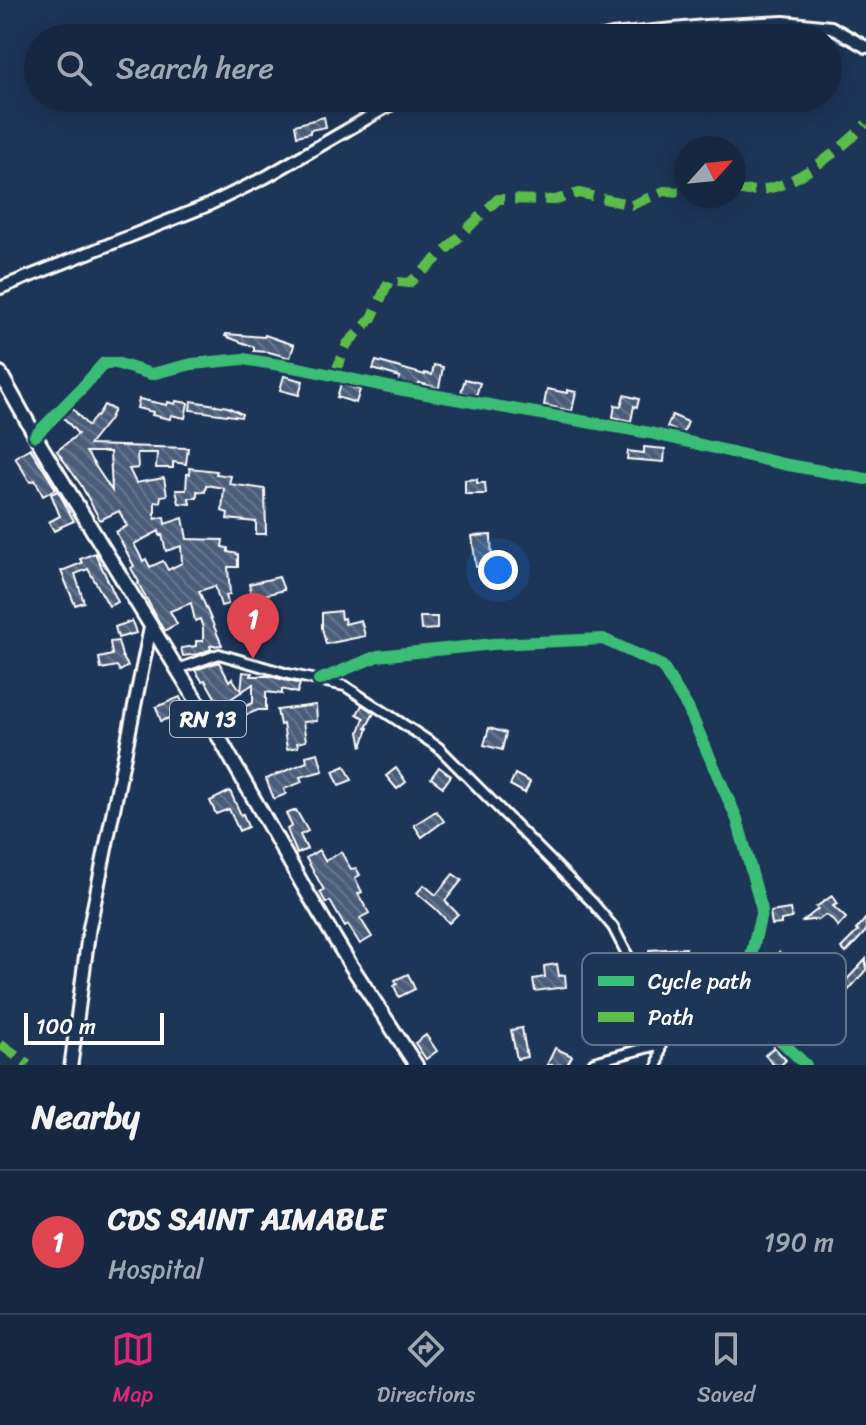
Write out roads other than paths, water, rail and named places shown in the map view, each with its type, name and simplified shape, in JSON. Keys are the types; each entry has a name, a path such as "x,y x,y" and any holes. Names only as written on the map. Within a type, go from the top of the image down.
{"main road":[{"name":"RN 13","path":"0,373 350,964 416,1065"},
{"path":"71,1065 89,930 151,625"}],"street":[{"path":"744,24 803,24"},
{"path":"842,33 866,47"},
{"path":"0,288 206,206 266,177 378,112"},
{"path":"35,436 104,363 116,363 151,374 192,364 243,359 650,433 783,464 866,479"},
{"path":"319,680 378,656 509,643 603,639 662,666 688,708 737,819 762,910 752,953"},
{"path":"178,669 219,654 288,674 345,686 438,747 593,903 613,927 626,953"},
{"path":"592,1065 657,1045"},
{"path":"658,1065 661,1045"},
{"path":"785,1045 806,1065"}],"place":[{"name":"CDS SAINT AIMABLE","path":"253,659"}]}
